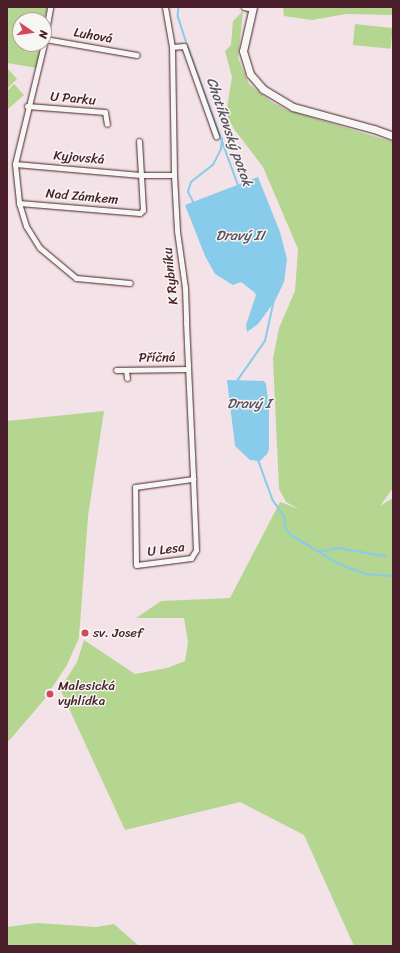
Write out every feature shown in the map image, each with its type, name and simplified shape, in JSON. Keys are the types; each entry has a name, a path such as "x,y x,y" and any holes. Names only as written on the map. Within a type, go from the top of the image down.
{"street":[{"name":"K Rybníku","path":"165,7 172,47 174,175 177,231 184,276 194,479"},
{"path":"244,7 253,8 243,51 250,74 263,89 293,107 393,136"},
{"name":"Luhová","path":"52,43 137,55"},
{"path":"172,47 184,46 216,136"},
{"path":"42,52 38,75 27,106 15,164 19,203 26,226 49,257 76,278 130,284"},
{"name":"U Parku","path":"27,106 105,112 107,124"},
{"path":"139,141 141,175"},
{"name":"Kyjovská","path":"15,164 141,175 174,175"},
{"name":"Nad Zámkem","path":"19,203 137,213 142,211 141,175"},
{"name":"Příčná","path":"116,370 188,369"},
{"name":"Příčná","path":"126,370 127,378"},
{"name":"U Lesa","path":"194,479 196,550 191,558 136,565 133,491 138,485 194,479"}],"green space":[{"path":"7,7 47,7 46,12 12,12 12,52 40,52 37,68 7,63"},
{"path":"283,7 393,7 393,15 346,14 312,20 284,16"},
{"path":"243,11 238,58 249,84 272,102 287,110 393,142 393,488 380,506 393,498 393,946 354,946 304,835 240,802 125,830 60,689 77,662 84,640 135,674 167,668 185,661 188,642 184,618 136,618 161,601 230,598 280,502 299,509 286,502 279,489 273,359 279,328 295,291 298,249 263,167 234,129 226,114 232,77 225,51 231,45 233,21"},
{"path":"355,24 393,28 391,49 353,45"},
{"path":"7,68 17,79 7,89"},
{"path":"14,84 24,95 8,109 7,91"},
{"path":"104,411 88,516 79,638 67,665 44,700 7,743 7,421"},
{"path":"37,923 96,927 114,924 139,946 7,946 7,927"}],"water":[{"name":"Dravý II","path":"258,177 280,232 287,259 284,282 275,301 258,324 247,332 246,325 256,295 241,282 233,285 215,274 205,256 185,205"},
{"name":"Dravý I","path":"227,380 264,381 266,384 269,407 269,449 267,454 260,461 250,460 235,446"}],"waterway":[{"name":"Chotíkovský potok","path":"179,7 178,16 187,44 238,184"},
{"path":"194,204 188,192 191,182 213,165 221,149 222,139"},
{"name":"Chotíkovský potok","path":"237,381 265,341 274,300"},
{"name":"Chotíkovský potok","path":"258,459 273,500 285,517 285,527 291,535 339,564 366,574 393,576"},
{"path":"319,552 339,548 385,556"}],"place":[{"name":"sv. Josef","path":"85,633"},
{"name":"Malesická vyhlídka","path":"50,694"}]}
